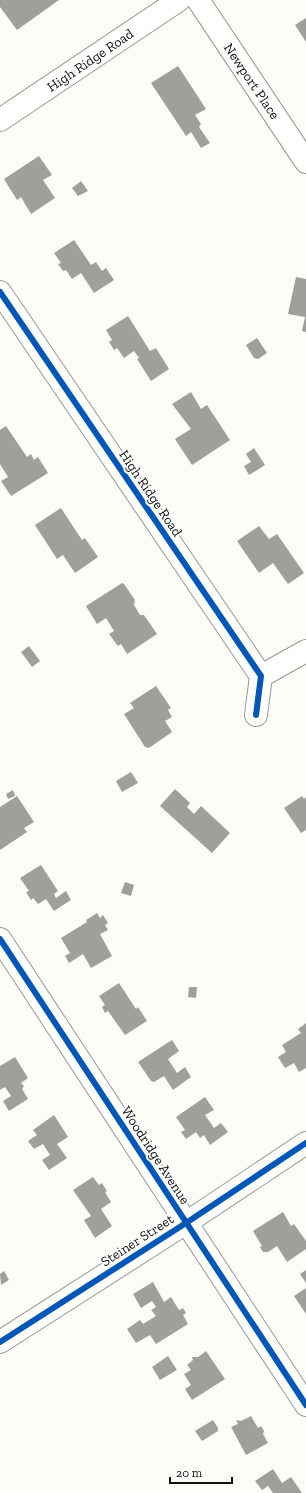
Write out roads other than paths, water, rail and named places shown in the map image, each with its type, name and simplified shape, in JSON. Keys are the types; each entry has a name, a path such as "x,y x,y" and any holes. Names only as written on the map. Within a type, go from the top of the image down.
{"street":[{"name":"High Ridge Road","path":"0,120 179,0"},
{"name":"Newport Place","path":"198,0 306,162"},
{"name":"High Ridge Road","path":"0,292 261,676"},
{"path":"256,715 261,676 306,650"},
{"name":"Woodridge Avenue","path":"0,939 306,1405"},
{"name":"Steiner Street","path":"0,1342 306,1143"}]}
